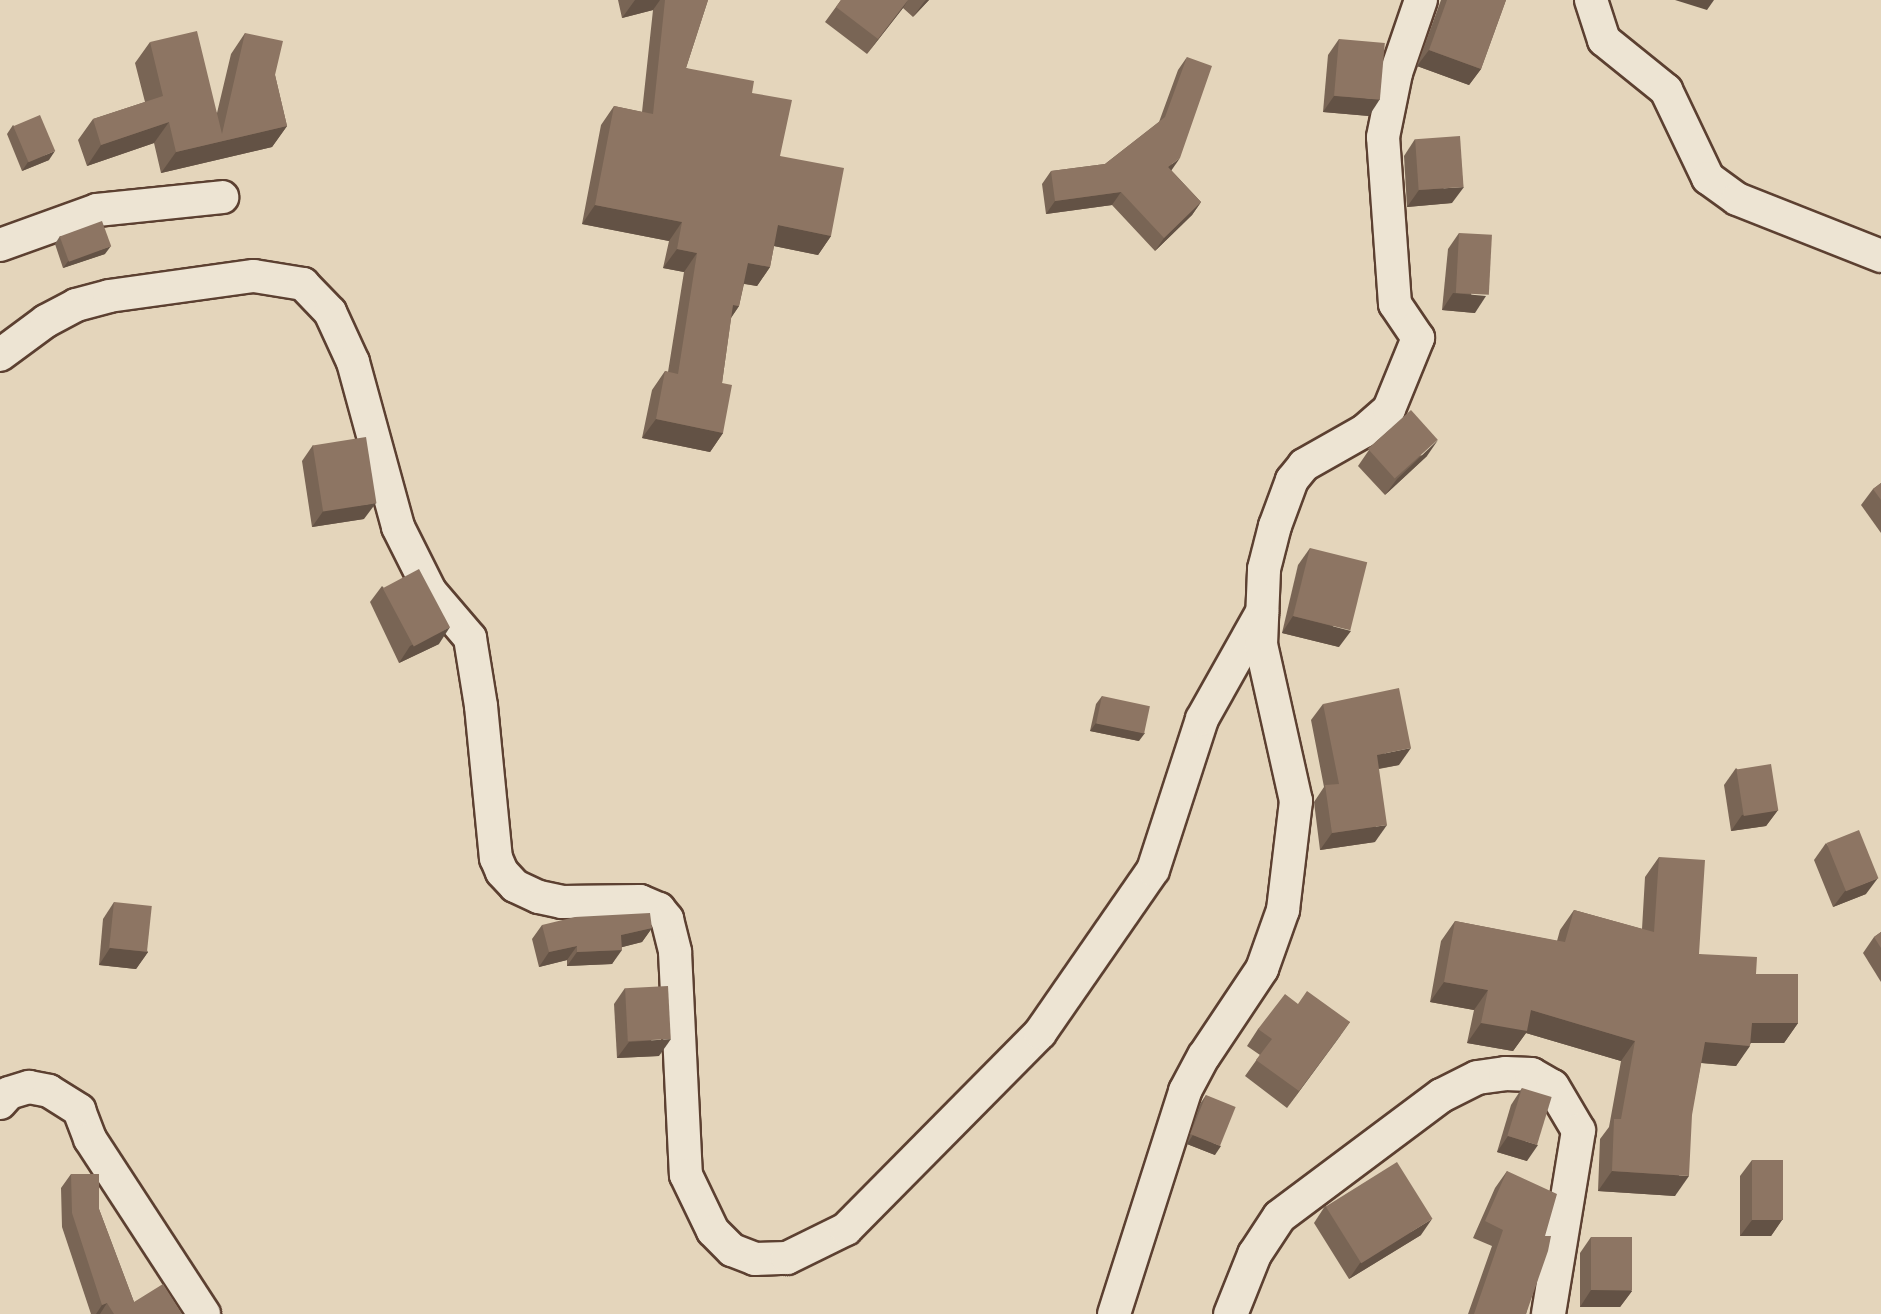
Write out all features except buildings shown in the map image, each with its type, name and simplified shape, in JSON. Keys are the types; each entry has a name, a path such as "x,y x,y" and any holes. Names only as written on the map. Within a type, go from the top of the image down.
{"street":[{"path":"1114,1314 1185,1091 1204,1056 1262,969 1283,910 1296,801 1260,645 1264,569 1292,480 1304,465 1364,431 1389,409 1418,339 1395,304 1383,137 1396,73 1421,0"},
{"path":"1591,0 1604,40 1666,90 1708,178 1737,199 1881,256"},
{"path":"0,245 97,210 222,197"},
{"path":"0,355 46,321 76,304 109,296 254,276 303,285 330,312 353,362 398,527 430,591 470,638 481,706 496,858 502,872 516,886 539,897 562,902 640,901 659,909 667,919 675,952 686,1174 713,1231 732,1250 755,1259 787,1258 846,1229 1040,1033 1153,870 1202,719 1262,612"},
{"path":"1230,1314 1254,1254 1279,1216 1441,1095 1477,1077 1505,1073 1531,1074 1552,1086 1578,1130 1548,1314"},
{"path":"0,1103 9,1094 29,1087 49,1090 79,1110 90,1139 204,1314"}]}
